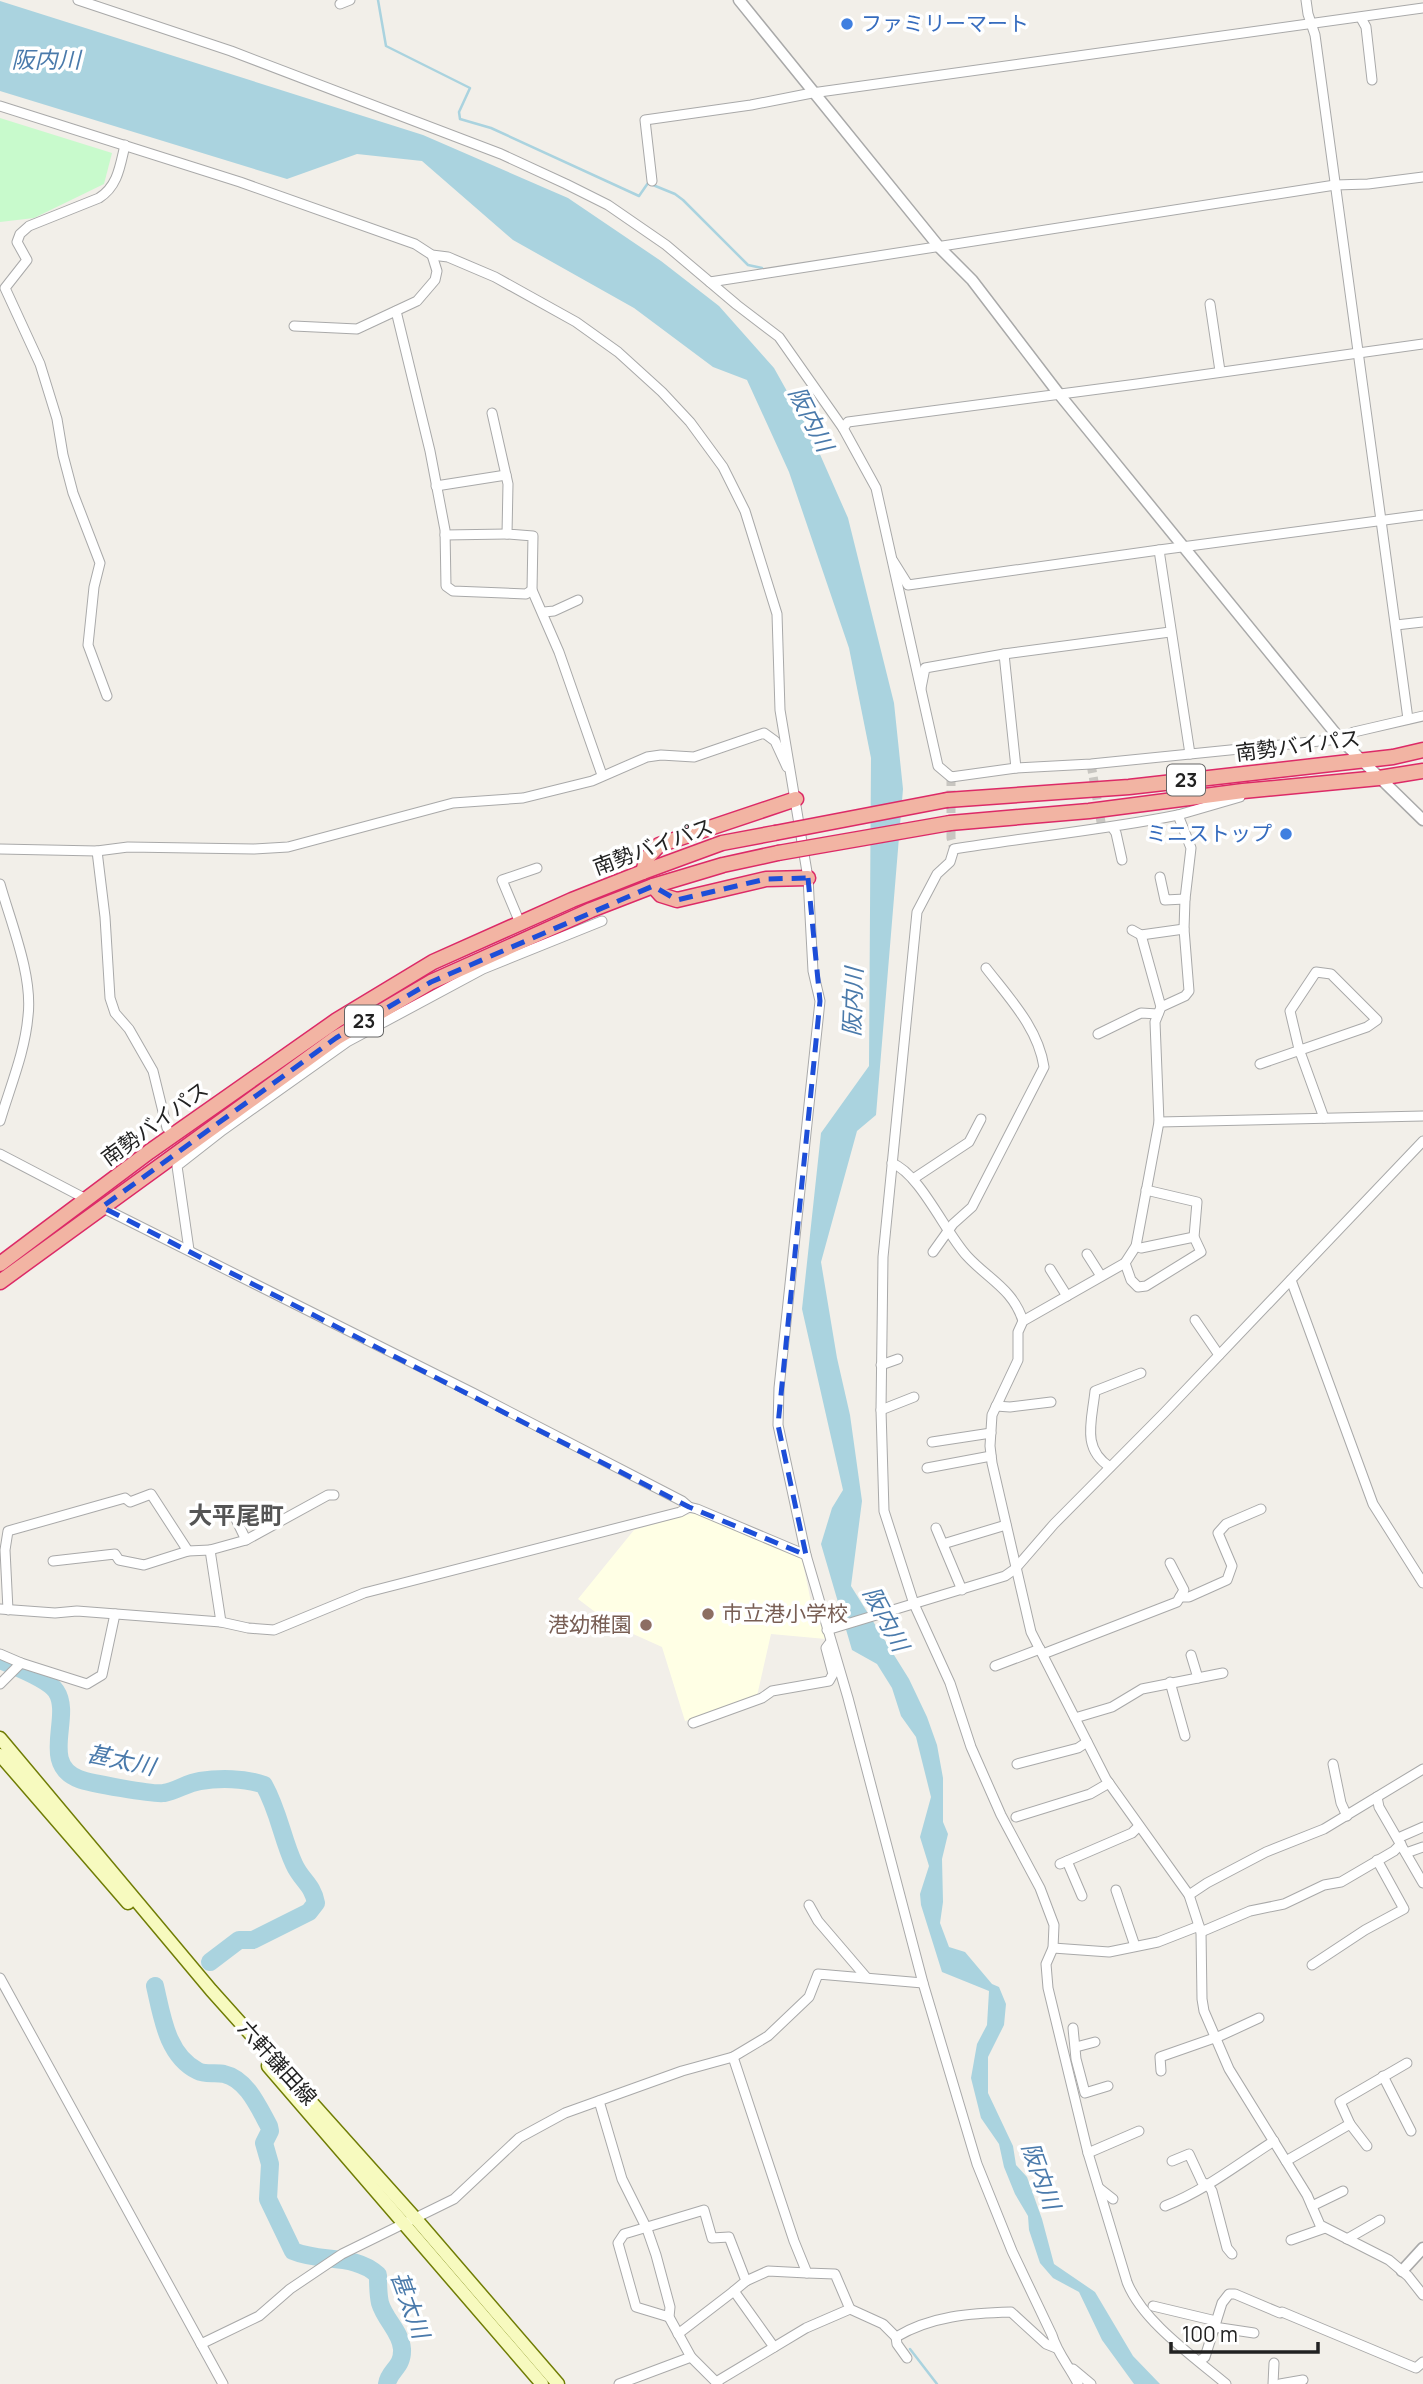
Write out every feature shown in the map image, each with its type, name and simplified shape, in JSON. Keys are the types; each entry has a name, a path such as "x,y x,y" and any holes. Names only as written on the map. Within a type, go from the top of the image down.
{"highway":[{"name":"南勢バイパス","path":"0,1264 149,1152 337,1020 433,962 643,872 722,843 947,800 1129,787 1393,757 1423,750"},
{"name":"南勢バイパス","path":"0,1282 336,1038 431,982 653,886 723,865 778,853 950,823 1089,811 1423,771"},
{"path":"643,872 647,858 659,845 796,799"},
{"path":"653,886 661,895 677,900 766,880 808,878"}],"main road":[{"name":"六軒鎌田線","path":"0,1738 211,1990 410,2221 542,2384"},
{"name":"六軒鎌田線","path":"0,1755 410,2221 558,2384"}],"street":[{"path":"78,0 231,51 501,154 608,205 666,246 779,337 844,428 876,488 938,766 951,777 1016,768 1339,740 1354,733 1423,716"},
{"path":"739,0 812,93 940,247 972,281 1059,394 1339,740 1423,820"},
{"path":"1307,0 1408,719"},
{"path":"652,181 645,120 751,106 812,93 1423,8"},
{"path":"1361,18 1366,27 1372,80"},
{"path":"0,106 240,182 415,244 432,255 448,257 495,277 576,322 618,352 662,392 690,422 723,467 745,511 777,614 780,710 808,878 813,971 820,1001 779,1388 778,1425 806,1555 830,1630 923,1983 977,2164 1012,2252 1056,2348 1069,2366 1077,2384"},
{"path":"107,696 88,645 94,587 100,563 74,493 63,455 57,419 40,364 5,288 27,260 17,242 20,234 29,226 108,192 115,181 125,145"},
{"path":"710,282 1335,185 1423,177"},
{"path":"294,326 357,328 417,301 435,280 437,271 432,255"},
{"path":"1210,304 1220,371"},
{"path":"396,311 430,451 445,535 446,586 453,591 526,594 532,590"},
{"path":"844,428 848,422 1423,344"},
{"path":"492,413 508,484 507,534"},
{"path":"436,486 506,475"},
{"path":"890,557 908,585 1423,515"},
{"path":"445,535 533,536 532,590 544,612 601,775"},
{"path":"1159,550 1189,754"},
{"path":"544,612 554,611 578,600"},
{"path":"1395,625 1423,622"},
{"path":"920,693 925,668 1004,654 1170,632"},
{"path":"1004,654 1016,768"},
{"path":"0,849 97,851 128,846 254,849 288,847 453,803 523,799 592,781 647,757 694,757 764,733 775,741 790,771"},
{"path":"1108,2086 1085,2093 1071,2060 1048,1988 1046,1965 1053,1948 1054,1925 1047,1903 991,1794 971,1747 950,1683 912,1605 884,1511 881,1410 883,1257 918,912 937,874 950,862 954,849 1178,815 1244,796 1243,791"},
{"path":"1098,1034 1141,1013 1159,1011 1185,996 1189,990 1184,929 1191,848 1178,815"},
{"path":"1112,827 1122,860"},
{"path":"97,851 105,917 110,998 115,1013 128,1029 153,1071 167,1128"},
{"path":"520,923 502,880 537,868"},
{"path":"1160,877 1165,900 1185,898"},
{"path":"0,884 26,980 29,1015 0,1121"},
{"path":"189,1250 177,1166 347,1042 483,970 602,921"},
{"path":"1184,929 1137,933 1159,1011 1155,1022 1159,1122 1136,1246 1125,1263 1023,1321 1018,1332 1018,1360 992,1415 991,1456 1031,1632 1109,1783 1189,1895 1200,1929 1202,1999 1214,2038 1229,2069 1286,2161 1320,2225 1389,2260 1423,2295"},
{"path":"933,1252 953,1224 972,1207 1044,1067 1042,1050 1022,1012 986,968"},
{"path":"1260,1064 1299,1049 1367,1027 1377,1020 1331,974 1316,972 1290,1011 1299,1049 1324,1118"},
{"path":"1159,1122 1423,1116"},
{"path":"913,1179 969,1142 981,1119"},
{"path":"830,1630 1005,1576 1015,1569 1054,1524 1292,1280 1423,1141"},
{"path":"0,1154 102,1208 473,1393 689,1507 806,1555"},
{"path":"892,1163 901,1167 913,1179 966,1255 1014,1299 1023,1321"},
{"path":"1125,1263 1131,1280 1138,1287 1146,1286 1201,1252 1195,1237 1197,1202 1146,1190"},
{"path":"1136,1246 1141,1248 1195,1237"},
{"path":"1087,1254 1101,1276"},
{"path":"1050,1269 1067,1296"},
{"path":"1292,1280 1373,1504 1423,1583"},
{"path":"1195,1320 1219,1355"},
{"path":"881,1365 898,1359"},
{"path":"1110,1467 1100,1461 1090,1443 1095,1391 1141,1373"},
{"path":"881,1410 914,1397"},
{"path":"996,1405 1010,1407 1051,1402"},
{"path":"932,1442 991,1433"},
{"path":"928,1468 991,1456"},
{"path":"188,1551 151,1494 130,1502 125,1498 8,1531 4,1609 222,1622 248,1629 274,1630 364,1593 545,1548 680,1512 689,1507"},
{"path":"53,1561 115,1554 119,1560 144,1565 188,1551 210,1550 246,1540 328,1495 334,1495"},
{"path":"1180,1597 1189,1597 1227,1580 1232,1566 1218,1533 1226,1524 1261,1509"},
{"path":"232,1511 246,1540"},
{"path":"943,1544 1006,1525"},
{"path":"936,1528 962,1590"},
{"path":"210,1550 222,1622"},
{"path":"995,1666 1042,1652 1177,1602 1184,1590 1170,1563"},
{"path":"0,1654 21,1664 87,1684 102,1675 116,1614"},
{"path":"693,1723 761,1698 772,1691 829,1681 833,1674 826,1648 831,1642"},
{"path":"1191,1655 1198,1678"},
{"path":"0,1684 21,1664"},
{"path":"1075,1718 1112,1707 1142,1689 1223,1673"},
{"path":"1170,1682 1185,1736"},
{"path":"1017,1764 1079,1748 1087,1742"},
{"path":"1333,1763 1341,1803 1347,1816"},
{"path":"1189,1895 1266,1852 1324,1829 1423,1769"},
{"path":"1016,1817 1090,1794 1109,1783"},
{"path":"1377,1797 1379,1807 1423,1883"},
{"path":"1082,1896 1064,1862 1132,1833 1139,1826"},
{"path":"1053,1948 1109,1952 1158,1942 1250,1912 1284,1904 1324,1885 1341,1882 1394,1851 1400,1841 1423,1827"},
{"path":"1406,1853 1423,1847"},
{"path":"1312,1965 1365,1930 1404,1909 1377,1860"},
{"path":"1116,1890 1135,1946"},
{"path":"809,1905 818,1921 866,1977"},
{"path":"201,2344 259,2316 290,2289 342,2255 454,2199 519,2138 565,2113 682,2071 733,2057 768,2036 808,1997 818,1974 923,1983"},
{"path":"0,1978 223,2384"},
{"path":"1161,2071 1160,2057 1189,2049 1259,2018"},
{"path":"1073,2028 1076,2047 1071,2060 1087,2153 1134,2299 1145,2313 1226,2384"},
{"path":"1076,2047 1095,2042"},
{"path":"733,2057 807,2273"},
{"path":"1367,2146 1350,2124 1340,2102 1406,2063"},
{"path":"1383,2076 1410,2131"},
{"path":"599,2101 622,2179 647,2229 670,2307 669,2317 691,2357 717,2383 806,2328 850,2309"},
{"path":"1286,2161 1350,2124"},
{"path":"1087,2153 1139,2132"},
{"path":"1165,2206 1183,2200 1274,2141"},
{"path":"1172,2161 1189,2154 1202,2182 1212,2191 1227,2248 1232,2254"},
{"path":"1097,2187 1113,2199"},
{"path":"1312,2206 1343,2191"},
{"path":"669,2317 636,2307 618,2243 624,2234 704,2210 712,2238 729,2237 746,2281"},
{"path":"1347,2239 1380,2220"},
{"path":"1291,2240 1325,2228"},
{"path":"1402,2271 1423,2248"},
{"path":"677,2334 746,2281 768,2272 835,2274 850,2309 883,2324 896,2337 897,2344 907,2358"},
{"path":"734,2291 775,2347"},
{"path":"1199,2361 1205,2357 1222,2303 1228,2294 1234,2294 1416,2368 1423,2362"},
{"path":"1153,2306 1254,2333"},
{"path":"896,2337 945,2318 977,2312 1011,2312 1046,2344 1056,2348"},
{"path":"619,2384 691,2357"},
{"path":"1273,2363 1273,2384"},
{"path":"1069,2366 1091,2384"},
{"path":"1280,2384 1303,2380"}],"highlighted area":[{"path":"808,878 820,1001 778,1425 806,1555 689,1507 102,1207 336,1038 431,982 653,886 677,900 766,879"}],"shaded area":[{"name":"市立港小学校","path":"697,1512 802,1559 811,1602 815,1604 826,1639 771,1634 757,1696 685,1721 662,1647 611,1624 578,1599 634,1530"}],"green space":[{"path":"0,118 112,153 104,184 34,218 0,222"}],"water":[{"name":"阪内川","path":"0,1 423,135 568,198 661,261 719,306 774,368 811,434 848,518 894,703 903,789 876,1115 857,1131 821,1262 837,1358 850,1415 862,1501 851,1586 909,1679 937,1745 943,1778 943,1822 948,1834 942,1859 943,1902 940,1923 949,1947 965,1952 992,1984 999,1987 1006,2004 1004,2025 988,2057 988,2093 1013,2146 1016,2165 1027,2177 1054,2264 1095,2292 1133,2356 1160,2384 1134,2384 1102,2340 1079,2292 1053,2278 1040,2263 1029,2230 1028,2216 1004,2167 999,2144 981,2118 971,2078 977,2044 987,2025 989,1991 942,1972 921,1905 920,1894 929,1866 920,1837 931,1797 916,1737 901,1716 892,1688 877,1664 852,1650 821,1544 832,1508 843,1490 802,1309 821,1133 869,1066 871,758 849,648 789,472 747,380 713,367 634,308 513,240 422,161 357,154 287,179 0,91"}],"waterway":[{"path":"378,0 386,46 470,88 459,112 460,119 491,128 639,196 648,183 675,194 748,265 762,268"},
{"name":"甚太川","path":"0,1660 38,1677 56,1691 61,1713 61,1762 67,1772 79,1779 158,1793 215,1779 264,1785 294,1864 316,1903 309,1912 253,1940 239,1940 210,1962"},
{"name":"甚太川","path":"155,1986 168,2034 179,2056 198,2071 224,2074 239,2082 251,2095 269,2126 270,2131 264,2143 270,2164 268,2199 293,2251 359,2264 378,2275 380,2303 399,2337 402,2349 400,2361 387,2384"},
{"name":"甚太川","path":"910,2349 937,2384"}],"tunnel":[{"path":"1091,764 1102,828"},
{"path":"951,777 951,838 954,849"}],"place":[{"name":"ファミリーマート","path":"847,24"},
{"name":"ミニストップ","path":"1286,834"},
{"name":"市立港小学校","path":"708,1614"},
{"name":"港幼稚園","path":"646,1625"}],"district":[{"name":"大平尾町","path":"236,1516"}]}
